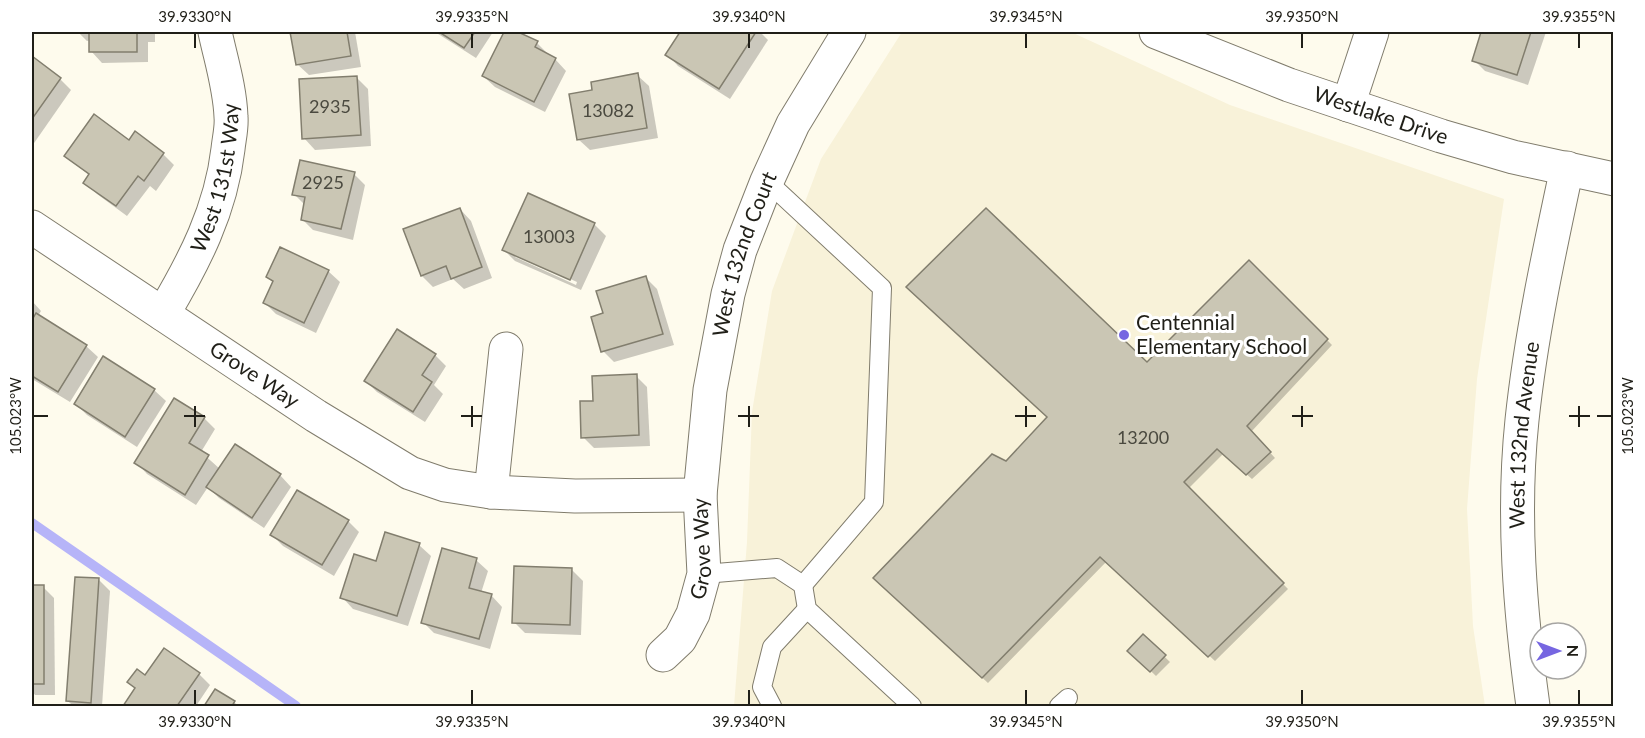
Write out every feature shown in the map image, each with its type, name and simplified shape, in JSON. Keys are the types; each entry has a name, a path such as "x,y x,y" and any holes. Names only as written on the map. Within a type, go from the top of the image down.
{"street":[{"name":"West 131st Way","path":"163,314 192,264 215,211 226,166 231,119 226,80 214,32"},
{"name":"West 132nd Court","path":"700,495 710,390 726,304 740,250 767,181 793,124 849,32"},
{"name":"Westlake Drive","path":"1156,32 1289,85 1348,105 1513,157 1614,179"},
{"path":"1348,105 1372,32"},
{"name":"West 132nd Avenue","path":"1533,706 1522,609 1518,542 1522,422 1535,320 1567,168"},
{"name":"Grove Way","path":"32,227 316,416 410,472 445,485 491,492 575,496 700,495 704,574 693,615 680,639 663,655"},
{"path":"491,492 506,349"}],"lane":[{"path":"767,181 882,288 874,502 803,585"},
{"path":"704,574 777,568 803,585 807,609 912,706"},
{"path":"772,706 762,687 772,647 807,609"}],"shaded area":[{"name":"Centennial Elementary School","path":"902,32 1071,32 1230,105 1504,199 1477,379 1467,509 1473,626 1485,706 734,706 747,542 752,412 772,291 821,159"}],"building":[{"path":"89,32 137,32 137,52 89,52"},
{"path":"290,32 347,32 351,56 296,65"},
{"path":"439,32 475,32 464,48"},
{"path":"504,32 518,32 538,41 535,47 556,58 534,102 482,76"},
{"path":"680,32 756,32 719,89 665,55"},
{"path":"1481,32 1531,32 1517,75 1472,61"},
{"path":"32,56 61,78 32,119"},
{"path":"638,73 647,128 577,140 569,94 592,90 591,82"},
{"path":"357,76 361,135 302,139 299,79"},
{"path":"94,114 129,140 135,131 164,153 144,181 138,176 116,206 83,183 89,174 64,156"},
{"path":"300,160 355,172 341,229 301,220 305,197 292,195"},
{"path":"528,193 595,223 570,280 502,250"},
{"path":"460,208 482,267 451,279 446,266 421,276 403,229"},
{"name":"Centennial Elementary School","path":"986,208 1147,362 1249,260 1328,339 1247,426 1271,452 1246,475 1217,449 1184,482 1284,583 1208,657 1100,557 982,678 873,578 992,454 1006,461 1047,417 906,287"},
{"path":"280,247 329,270 304,323 263,303 273,281 266,277"},
{"path":"646,276 663,334 601,352 591,317 603,313 596,291"},
{"path":"36,313 87,345 58,392 32,376 32,320"},
{"path":"397,329 436,354 422,375 432,382 413,412 364,381"},
{"path":"103,356 155,389 125,437 74,404"},
{"path":"637,374 639,435 581,438 580,401 593,401 592,376"},
{"path":"174,398 205,417 189,443 209,455 185,495 134,463"},
{"path":"235,444 281,474 252,518 206,487"},
{"path":"297,490 349,520 322,565 270,535"},
{"path":"385,532 420,543 397,616 340,598 354,554 376,561"},
{"path":"442,548 477,558 469,588 492,594 479,639 421,623"},
{"path":"514,566 572,568 570,625 512,623"},
{"path":"75,577 99,578 91,703 66,701"},
{"path":"32,585 44,585 44,684 32,684"},
{"path":"1143,634 1166,655 1150,672 1127,651"},
{"path":"164,648 200,673 177,706 123,706 135,688 127,682 137,669 145,675"},
{"path":"215,689 235,701 232,706 204,706"}],"waterway":[{"path":"32,523 296,706"}],"place":[{"name":"Centennial Elementary School","path":"1124,335"}]}
